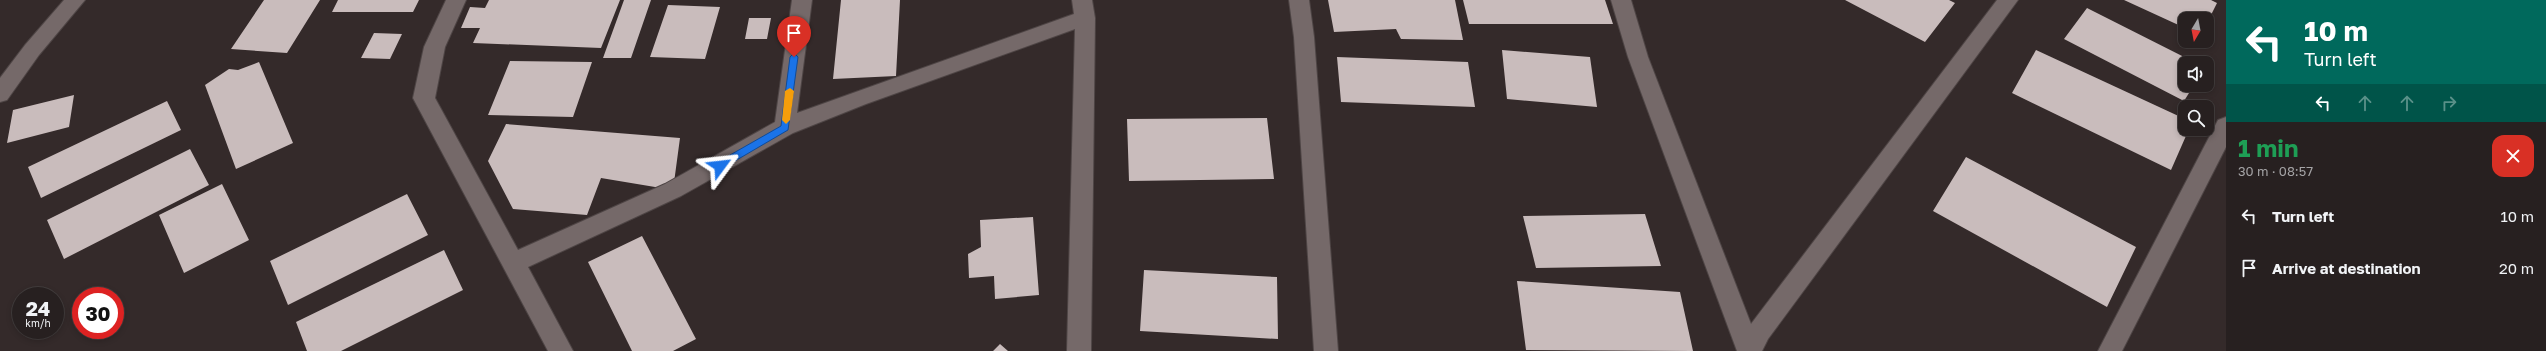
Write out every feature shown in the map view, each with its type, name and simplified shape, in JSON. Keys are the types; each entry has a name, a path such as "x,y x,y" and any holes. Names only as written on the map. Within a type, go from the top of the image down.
{"street":[{"path":"0,94 32,50 75,0"},
{"path":"456,0 442,24 426,70 424,98 512,264 561,351"},
{"path":"785,128 802,0"},
{"path":"1299,0 1305,44 1326,351"},
{"path":"1622,0 1638,56 1749,351"},
{"path":"1749,351 1760,330 2008,0"},
{"path":"512,264 673,190 785,128 1084,9 1079,351"},
{"path":"2110,351 2226,126"}],"building":[{"path":"264,0 320,0 287,53 231,49"},
{"path":"338,0 419,0 413,12 332,12"},
{"path":"489,0 620,0 601,48 473,43 480,28 461,28 470,7 485,8"},
{"path":"624,0 651,0 631,58 603,58"},
{"path":"841,0 900,0 896,76 833,79"},
{"path":"1328,0 1455,0 1463,40 1401,39 1396,29 1334,32"},
{"path":"1463,0 1605,0 1613,24 1469,24"},
{"path":"1845,0 1949,0 1955,3 1925,42"},
{"path":"2124,0 2211,0 2217,3 2212,12 2178,12 2178,25"},
{"path":"668,5 720,7 705,59 650,57"},
{"path":"2087,8 2182,56 2178,56 2178,92 2190,92 2185,100 2182,100 2064,39"},
{"path":"749,18 771,18 767,39 745,39"},
{"path":"374,33 402,34 390,59 361,58"},
{"path":"1502,50 1590,57 1597,107 1507,99"},
{"path":"2036,50 2178,116 2178,136 2186,136 2171,170 2012,93"},
{"path":"1337,57 1468,62 1475,107 1341,102"},
{"path":"510,61 592,62 573,117 488,115"},
{"path":"259,62 293,143 236,169 205,85 229,69 238,70"},
{"path":"74,95 69,127 7,143 13,110"},
{"path":"167,101 181,130 41,198 28,167"},
{"path":"1267,118 1274,179 1129,181 1127,119"},
{"path":"506,124 680,138 673,190 601,178 587,215 513,209 488,161"},
{"path":"190,149 209,185 64,259 47,220"},
{"path":"1966,157 2136,247 2107,307 1933,211"},
{"path":"222,184 249,240 184,273 159,215"},
{"path":"407,194 428,235 288,305 270,261"},
{"path":"1645,214 1661,266 1536,268 1523,216"},
{"path":"1033,217 1039,295 995,299 994,276 969,278 968,254 981,247 980,220"},
{"path":"642,236 696,339 673,351 632,351 588,262"},
{"path":"444,250 463,290 341,351 307,351 296,322"},
{"path":"1144,270 1277,277 1278,339 1140,331"},
{"path":"1517,281 1680,292 1693,351 1526,350"},
{"path":"1000,344 1008,351 993,351"}],"slow traffic":[{"path":"786,120 790,91"}],"route":[{"path":"720,166 785,128 794,57"}]}
